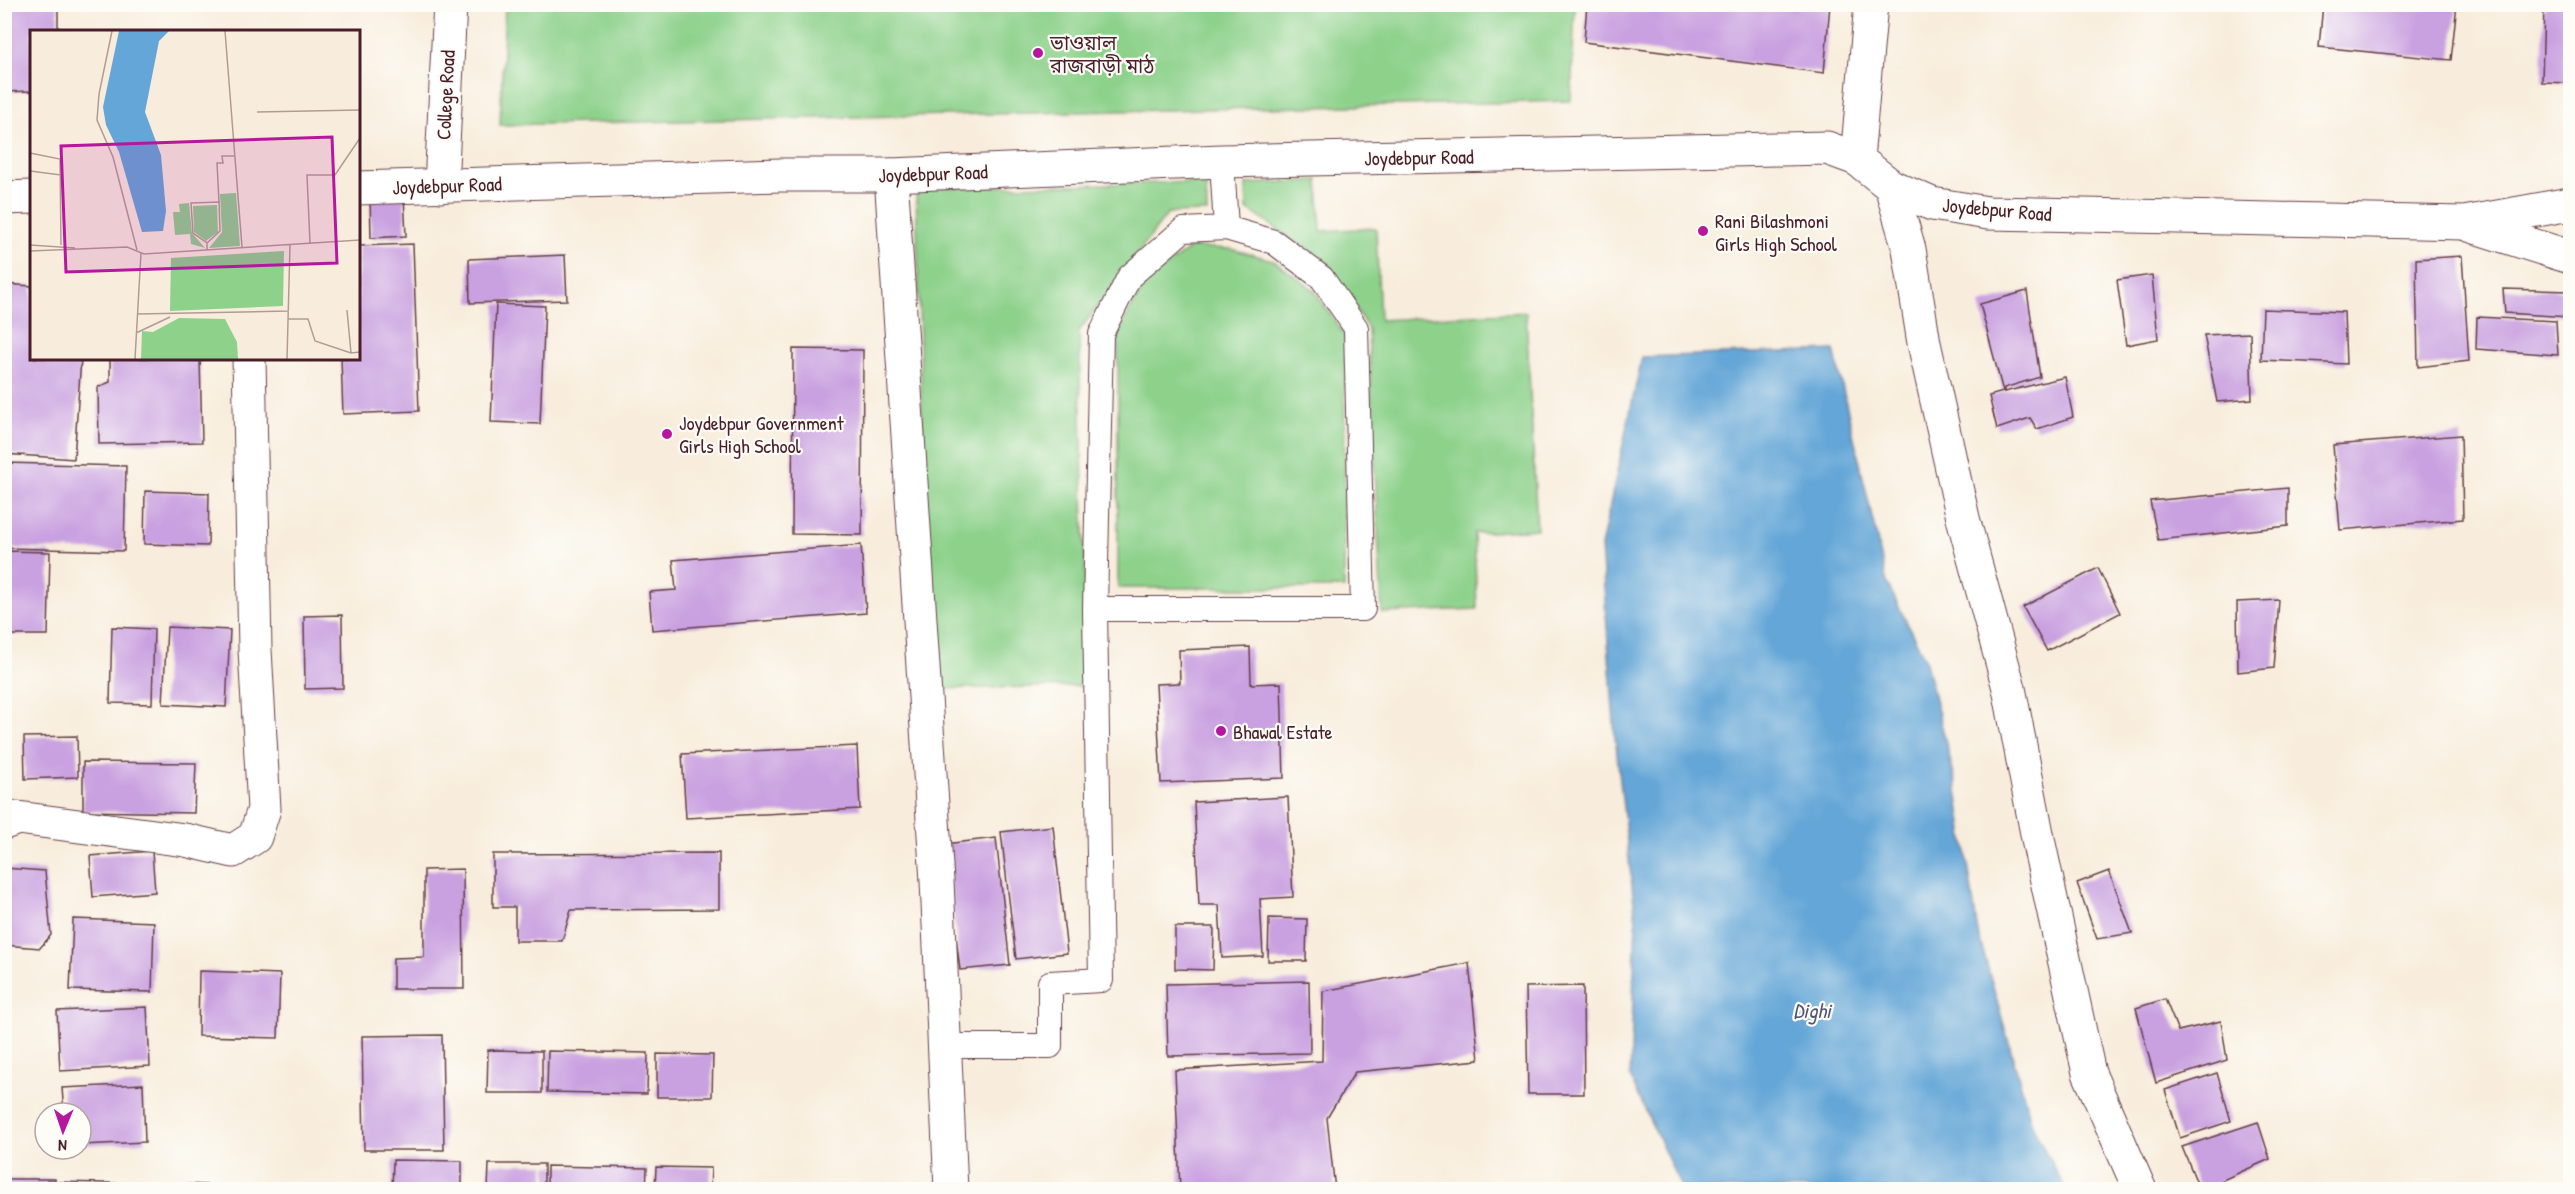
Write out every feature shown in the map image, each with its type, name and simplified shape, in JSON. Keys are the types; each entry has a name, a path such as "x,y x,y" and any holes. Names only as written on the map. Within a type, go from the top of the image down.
{"street":[{"name":"College Road","path":"441,186 450,4"},
{"path":"1857,159 1871,4"},
{"name":"Joydebpur Road","path":"360,188 781,175 891,175 1222,161 1827,148 1857,159 1891,186 1932,204 1988,213 2464,223 2571,204"},
{"path":"891,175 937,869 951,1190"},
{"path":"1891,186 1909,249 1924,343 1963,518 2008,688 2089,1073 2140,1190"},
{"path":"4,198 30,197"},
{"name":"Joydebpur Road","path":"2464,223 2571,257"},
{"path":"4,823 18,818 185,840 233,851 255,837 264,810 255,650 249,360"}],"lane":[{"path":"1222,161 1226,228"},
{"path":"944,1046 1050,1047 1050,983 1101,980 1095,609 1101,334 1129,277 1183,230 1226,228 1275,242 1322,278 1356,328 1363,609 1095,609"}],"green space":[{"name":"ভাওয়াল রাজবাড়ী মাঠ","path":"1575,4 1571,101 500,125 505,5"},
{"path":"1318,180 1321,231 1376,228 1380,320 1526,312 1537,529 1474,533 1477,609 1382,613 1368,329 1329,264 1247,209 1246,184"},
{"path":"1206,182 1207,212 1168,213 1079,331 1088,686 929,689 916,188"},
{"path":"1191,247 1231,249 1273,260 1314,290 1345,336 1344,588 1118,588 1118,332 1146,282"}],"water":[{"name":"Dighi","path":"1834,350 1887,583 1925,659 1956,783 1978,933 2032,1125 2065,1189 1682,1189 1630,1077 1636,921 1615,737 1601,546 1642,357"}],"building":[{"path":"4,4 58,4 58,30 30,30 30,91 4,92"},
{"path":"1587,4 1830,4 1824,73 1584,42"},
{"path":"2323,4 2457,4 2451,60 2319,47"},
{"path":"2544,4 2570,4 2570,83 2542,82"},
{"path":"404,195 406,236 371,238 370,196"},
{"path":"413,244 419,411 343,414 341,360 360,360 360,246"},
{"path":"565,255 567,300 470,303 469,259"},
{"path":"2462,256 2469,361 2418,367 2416,259"},
{"path":"2152,275 2158,339 2126,345 2117,280"},
{"path":"4,284 30,286 30,360 81,360 74,459 4,454"},
{"path":"2503,289 2570,291 2570,317 2505,313"},
{"path":"2027,291 2040,377 2004,388 2004,392 2065,377 2073,417 2037,429 2030,418 1997,429 1989,396 2003,392 1980,304"},
{"path":"496,304 545,306 540,424 491,422"},
{"path":"2263,309 2344,312 2346,364 2261,360"},
{"path":"2477,317 2556,321 2558,355 2476,349"},
{"path":"2250,333 2252,399 2217,402 2204,335"},
{"path":"793,349 863,350 862,535 792,534"},
{"path":"110,360 200,360 202,442 99,444 98,387 110,382"},
{"path":"2461,435 2463,519 2340,530 2333,445"},
{"path":"4,463 126,466 124,551 4,548"},
{"path":"2288,488 2288,526 2158,540 2150,501"},
{"path":"145,491 209,493 208,546 144,544"},
{"path":"861,545 866,613 652,630 649,592 676,590 673,560"},
{"path":"4,551 50,552 48,635 4,635"},
{"path":"2098,568 2120,613 2047,651 2023,607"},
{"path":"2279,600 2274,668 2238,672 2237,602"},
{"path":"342,615 343,688 305,689 304,616"},
{"path":"112,627 154,629 152,704 110,703"},
{"path":"167,627 230,630 226,707 163,704"},
{"name":"Bhawal Estate","path":"1250,647 1251,684 1281,683 1284,778 1161,783 1156,684 1180,683 1179,650"},
{"path":"77,736 78,777 25,779 24,737"},
{"path":"857,746 860,809 686,818 682,754"},
{"path":"83,762 196,763 194,813 83,811"},
{"path":"1288,797 1293,897 1260,899 1263,956 1222,958 1219,905 1199,905 1194,802"},
{"path":"1053,826 1067,953 1016,959 1001,832"},
{"path":"996,838 1010,965 960,970 945,844"},
{"path":"152,851 155,892 93,897 90,856"},
{"path":"719,853 719,909 571,910 562,941 515,941 515,907 493,907 493,854"},
{"path":"4,868 45,871 51,935 40,948 4,945"},
{"path":"463,869 464,989 393,989 393,958 424,957 424,870"},
{"path":"2109,871 2132,933 2097,939 2077,883"},
{"path":"1269,918 1307,919 1306,961 1268,961"},
{"path":"73,919 154,922 152,992 70,990"},
{"path":"1175,927 1214,927 1213,970 1175,969"},
{"path":"1469,963 1479,1060 1355,1072 1327,1118 1335,1190 1180,1190 1175,1070 1322,1061 1323,991"},
{"path":"199,971 280,974 278,1038 198,1036"},
{"path":"1309,981 1310,1053 1168,1056 1166,984"},
{"path":"1583,986 1584,1094 1528,1094 1526,987"},
{"path":"2165,999 2178,1031 2221,1021 2227,1060 2156,1083 2136,1008"},
{"path":"147,1007 150,1066 60,1071 57,1011"},
{"path":"442,1035 444,1150 364,1150 362,1036"},
{"path":"488,1050 542,1051 542,1093 487,1093"},
{"path":"548,1051 648,1053 647,1094 547,1092"},
{"path":"657,1054 713,1055 712,1097 657,1097"},
{"path":"2217,1073 2231,1121 2180,1138 2165,1090"},
{"path":"143,1084 145,1142 93,1144 93,1101 63,1101 62,1088"},
{"path":"2258,1122 2270,1159 2200,1190 2182,1147"},
{"path":"393,1160 462,1161 462,1190 392,1190"},
{"path":"489,1164 544,1164 544,1190 488,1190"},
{"path":"547,1166 647,1168 646,1190 547,1190"},
{"path":"656,1167 711,1168 710,1190 655,1190"},
{"path":"4,1179 55,1179 55,1190 4,1190"},
{"path":"59,1182 151,1184 151,1190 58,1190"},
{"path":"171,1184 252,1186 252,1190 171,1190"}],"place":[{"name":"ভাওয়াল রাজবাড়ী মাঠ","path":"1038,53"},
{"name":"Rani Bilashmoni Girls High School","path":"1703,231"},
{"name":"Joydebpur Government Girls High School","path":"667,434"},
{"name":"Bhawal Estate","path":"1221,731"}]}
